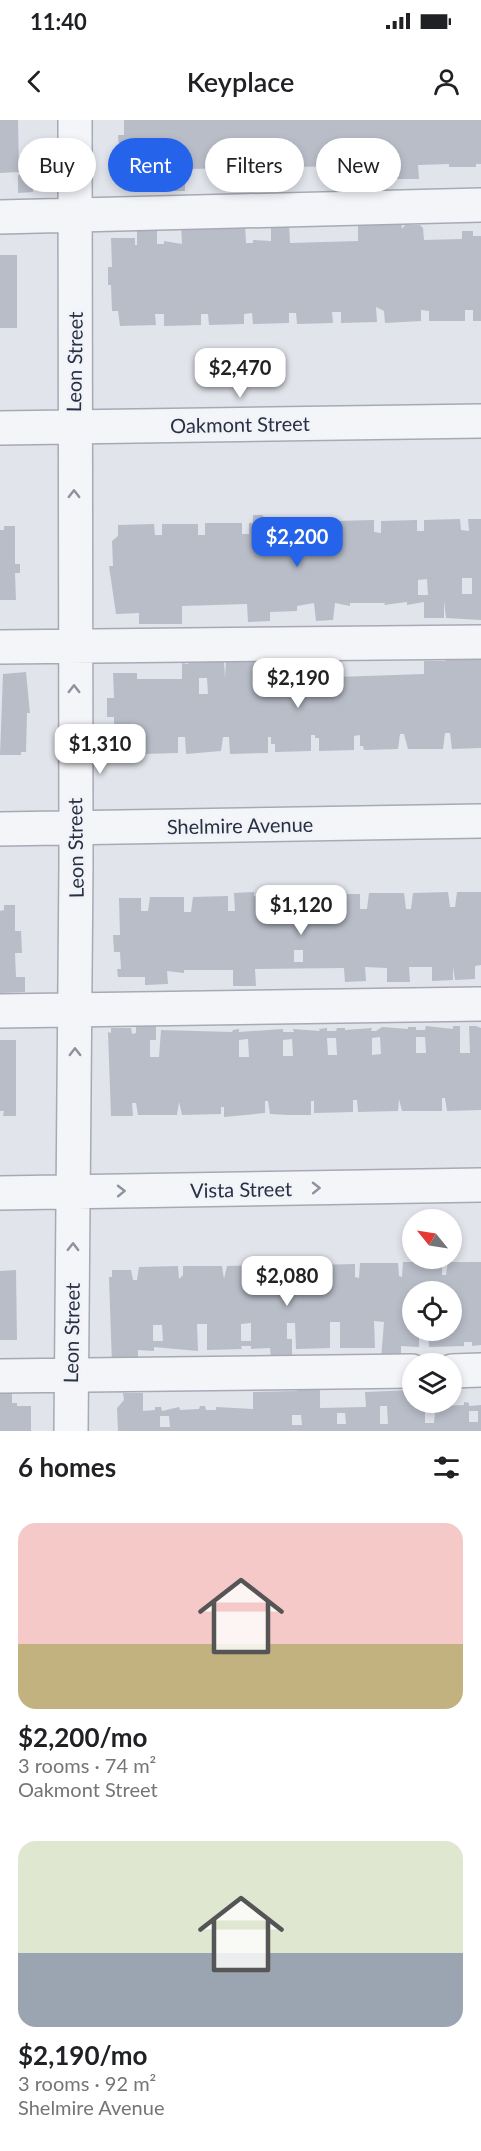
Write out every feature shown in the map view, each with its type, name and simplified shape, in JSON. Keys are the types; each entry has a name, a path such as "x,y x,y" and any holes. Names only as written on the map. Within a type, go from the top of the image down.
{"street":[{"name":"Leon Street","path":"71,1431 75,1010 75,120"},
{"path":"0,217 481,206"},
{"name":"Oakmont Street","path":"0,428 481,421"},
{"path":"0,647 481,642"},
{"name":"Shelmire Avenue","path":"0,829 481,821"},
{"path":"0,1011 481,1004"},
{"name":"Vista Street","path":"0,1193 481,1185"},
{"path":"462,1371 481,1370"},
{"path":"0,1376 402,1371"}],"building":[{"path":"0,120 18,120 18,172 0,173"},
{"path":"124,120 481,120 481,164 476,164 476,167 449,167 449,164 418,165 419,179 401,179 401,138 316,138 316,167 304,167 304,138 205,138 205,169 193,169 193,138 118,138 118,135 124,135"},
{"path":"401,219 402,229 405,225 420,225 423,228 424,240 462,239 462,231 473,231 473,236 481,236 481,321 473,321 473,310 465,310 465,321 429,321 429,311 421,310 421,321 385,323 384,311 376,307 377,322 341,323 341,312 332,312 333,323 297,324 296,313 289,313 289,323 253,324 252,313 244,314 244,324 209,325 208,314 201,314 201,325 164,326 164,314 155,314 156,325 120,326 118,311 112,311 111,285 108,285 108,267 112,267 111,238 135,238 135,245 137,245 137,223 157,223 157,244 164,244 164,241 182,244 181,224 245,225 246,243 253,243 253,240 271,241 271,225 289,224 290,243 358,241 358,221"},
{"path":"0,255 17,255 17,328 0,328"},
{"path":"253,515 263,515 263,522 286,522 286,534 294,534 293,522 329,521 329,533 334,533 337,532 337,521 374,520 374,532 381,533 381,521 417,520 417,531 424,531 424,520 460,519 461,530 469,531 468,519 481,519 481,620 446,618 444,601 444,618 424,618 424,602 407,605 407,602 384,605 385,603 350,603 350,606 335,603 333,620 316,621 314,603 297,606 297,611 270,612 270,621 248,622 247,604 182,606 182,624 139,624 139,613 116,614 109,566 113,566 112,541 118,536 118,525 154,524 155,535 162,535 162,524 198,524 198,535 205,535 205,523 242,523 242,534 249,534 249,523 253,523","holes":["462,578 472,578 472,594 462,594","427,579 428,595 418,595 418,580"]},
{"path":"4,526 15,526 15,564 20,564 20,573 15,573 16,600 0,600 0,530 4,530"},
{"path":"481,655 481,748 452,749 450,733 445,733 443,749 408,749 404,734 400,734 398,749 364,750 363,746 360,746 360,735 354,736 354,750 319,751 319,738 311,735 311,751 275,752 275,744 271,744 271,737 268,737 268,753 230,754 229,737 223,737 221,751 186,754 185,737 178,737 178,753 143,754 143,739 134,739 134,753 114,753 114,717 107,717 107,698 114,698 113,673 137,673 137,679 182,679 182,663 188,664 190,660 198,663 216,660 224,662 225,678 226,661 269,660 270,677 313,676 313,664 336,663 336,677 424,674 424,661 446,661 446,658","holes":["199,678 207,678 208,694 199,694"]},
{"path":"26,672 30,713 27,713 26,752 21,752 21,755 0,755 3,674"},
{"path":"254,892 254,896 272,895 274,910 279,910 278,902 281,902 281,895 316,895 317,910 325,910 325,894 360,894 360,909 367,909 369,893 404,893 406,909 411,909 413,893 448,892 450,907 455,907 457,892 481,892 481,965 475,966 475,979 455,980 453,966 453,980 432,981 432,967 409,967 410,982 387,982 387,968 365,967 366,981 345,982 344,968 255,969 256,986 233,986 233,970 184,970 184,973 167,971 168,984 145,985 145,977 118,977 117,969 121,969 120,952 114,952 113,935 120,935 119,898 141,898 141,911 148,911 150,897 184,897 184,912 191,912 193,897 228,896 228,911 235,911 234,893","holes":["294,950 303,950 303,962 294,962"]},
{"path":"4,905 15,905 15,931 21,931 22,953 15,953 16,977 25,977 25,992 0,993 0,911 4,910"},
{"path":"156,1022 156,1040 150,1040 150,1057 159,1057 161,1030 232,1032 239,1029 239,1032 283,1029 283,1032 294,1032 293,1029 320,1031 319,1029 327,1028 327,1031 336,1031 337,1028 345,1028 345,1030 372,1028 371,1031 376,1031 382,1027 408,1029 408,1027 416,1027 416,1030 425,1030 426,1026 453,1029 453,1026 460,1026 460,1053 470,1053 469,1026 476,1026 481,1028 481,1110 447,1111 445,1098 442,1098 442,1111 402,1111 399,1099 398,1111 358,1112 357,1100 353,1100 353,1112 314,1113 314,1101 311,1101 311,1115 289,1115 270,1114 268,1101 265,1101 265,1113 224,1117 224,1107 221,1107 221,1114 182,1115 179,1102 177,1115 138,1115 136,1103 132,1103 133,1116 111,1116 108,1032 111,1033 111,1028 131,1028 132,1034 136,1033 136,1023","holes":["380,1037 381,1054 372,1055 372,1038","416,1037 425,1037 426,1053 416,1053","327,1038 336,1038 337,1055 328,1055","248,1039 249,1057 239,1057 239,1040","292,1039 293,1056 283,1056 283,1040"]},
{"path":"0,1040 16,1040 16,1116 3,1116 4,1111 0,1111"},
{"path":"462,1262 481,1262 481,1345 472,1346 472,1342 464,1342 464,1346 429,1347 429,1341 462,1341 462,1281 402,1281 402,1341 419,1341 419,1347 401,1346 401,1358 381,1359 384,1322 374,1321 375,1348 340,1348 340,1322 330,1322 330,1348 296,1349 295,1323 287,1323 287,1339 292,1339 292,1359 271,1359 270,1348 251,1349 251,1346 241,1346 242,1349 207,1350 207,1324 197,1324 198,1351 154,1347 154,1351 138,1350 138,1364 112,1365 109,1277 112,1277 112,1270 131,1270 133,1280 137,1280 139,1267 178,1266 179,1279 183,1275 183,1266 222,1266 224,1279 227,1266 266,1265 267,1279 268,1273 271,1273 271,1265 310,1264 311,1278 316,1273 315,1265 355,1264 355,1277 359,1278 360,1263 398,1263 399,1276 402,1277 403,1269 442,1269 442,1275 446,1275 447,1269 462,1269","holes":["251,1323 251,1341 241,1341 241,1324","153,1325 162,1325 163,1341 153,1341"]},
{"path":"16,1270 17,1340 0,1340 0,1271"},
{"path":"320,1383 320,1408 366,1407 365,1392 402,1390 402,1413 425,1413 425,1423 434,1423 435,1413 462,1413 464,1402 469,1403 469,1406 481,1405 481,1431 118,1431 117,1408 124,1400 123,1393 143,1393 143,1411 161,1407 162,1411 179,1407 180,1410 199,1409 200,1406 205,1406 206,1410 216,1410 216,1407 253,1409 253,1392 297,1391 297,1384","holes":["380,1406 387,1406 388,1424 380,1424","469,1411 478,1411 478,1422 469,1422","337,1413 345,1413 346,1424 337,1424","292,1415 301,1415 302,1425 292,1425","160,1416 169,1416 170,1427 160,1427"]},
{"path":"0,1389 12,1389 12,1403 17,1403 17,1406 31,1406 31,1431 0,1431"}]}
